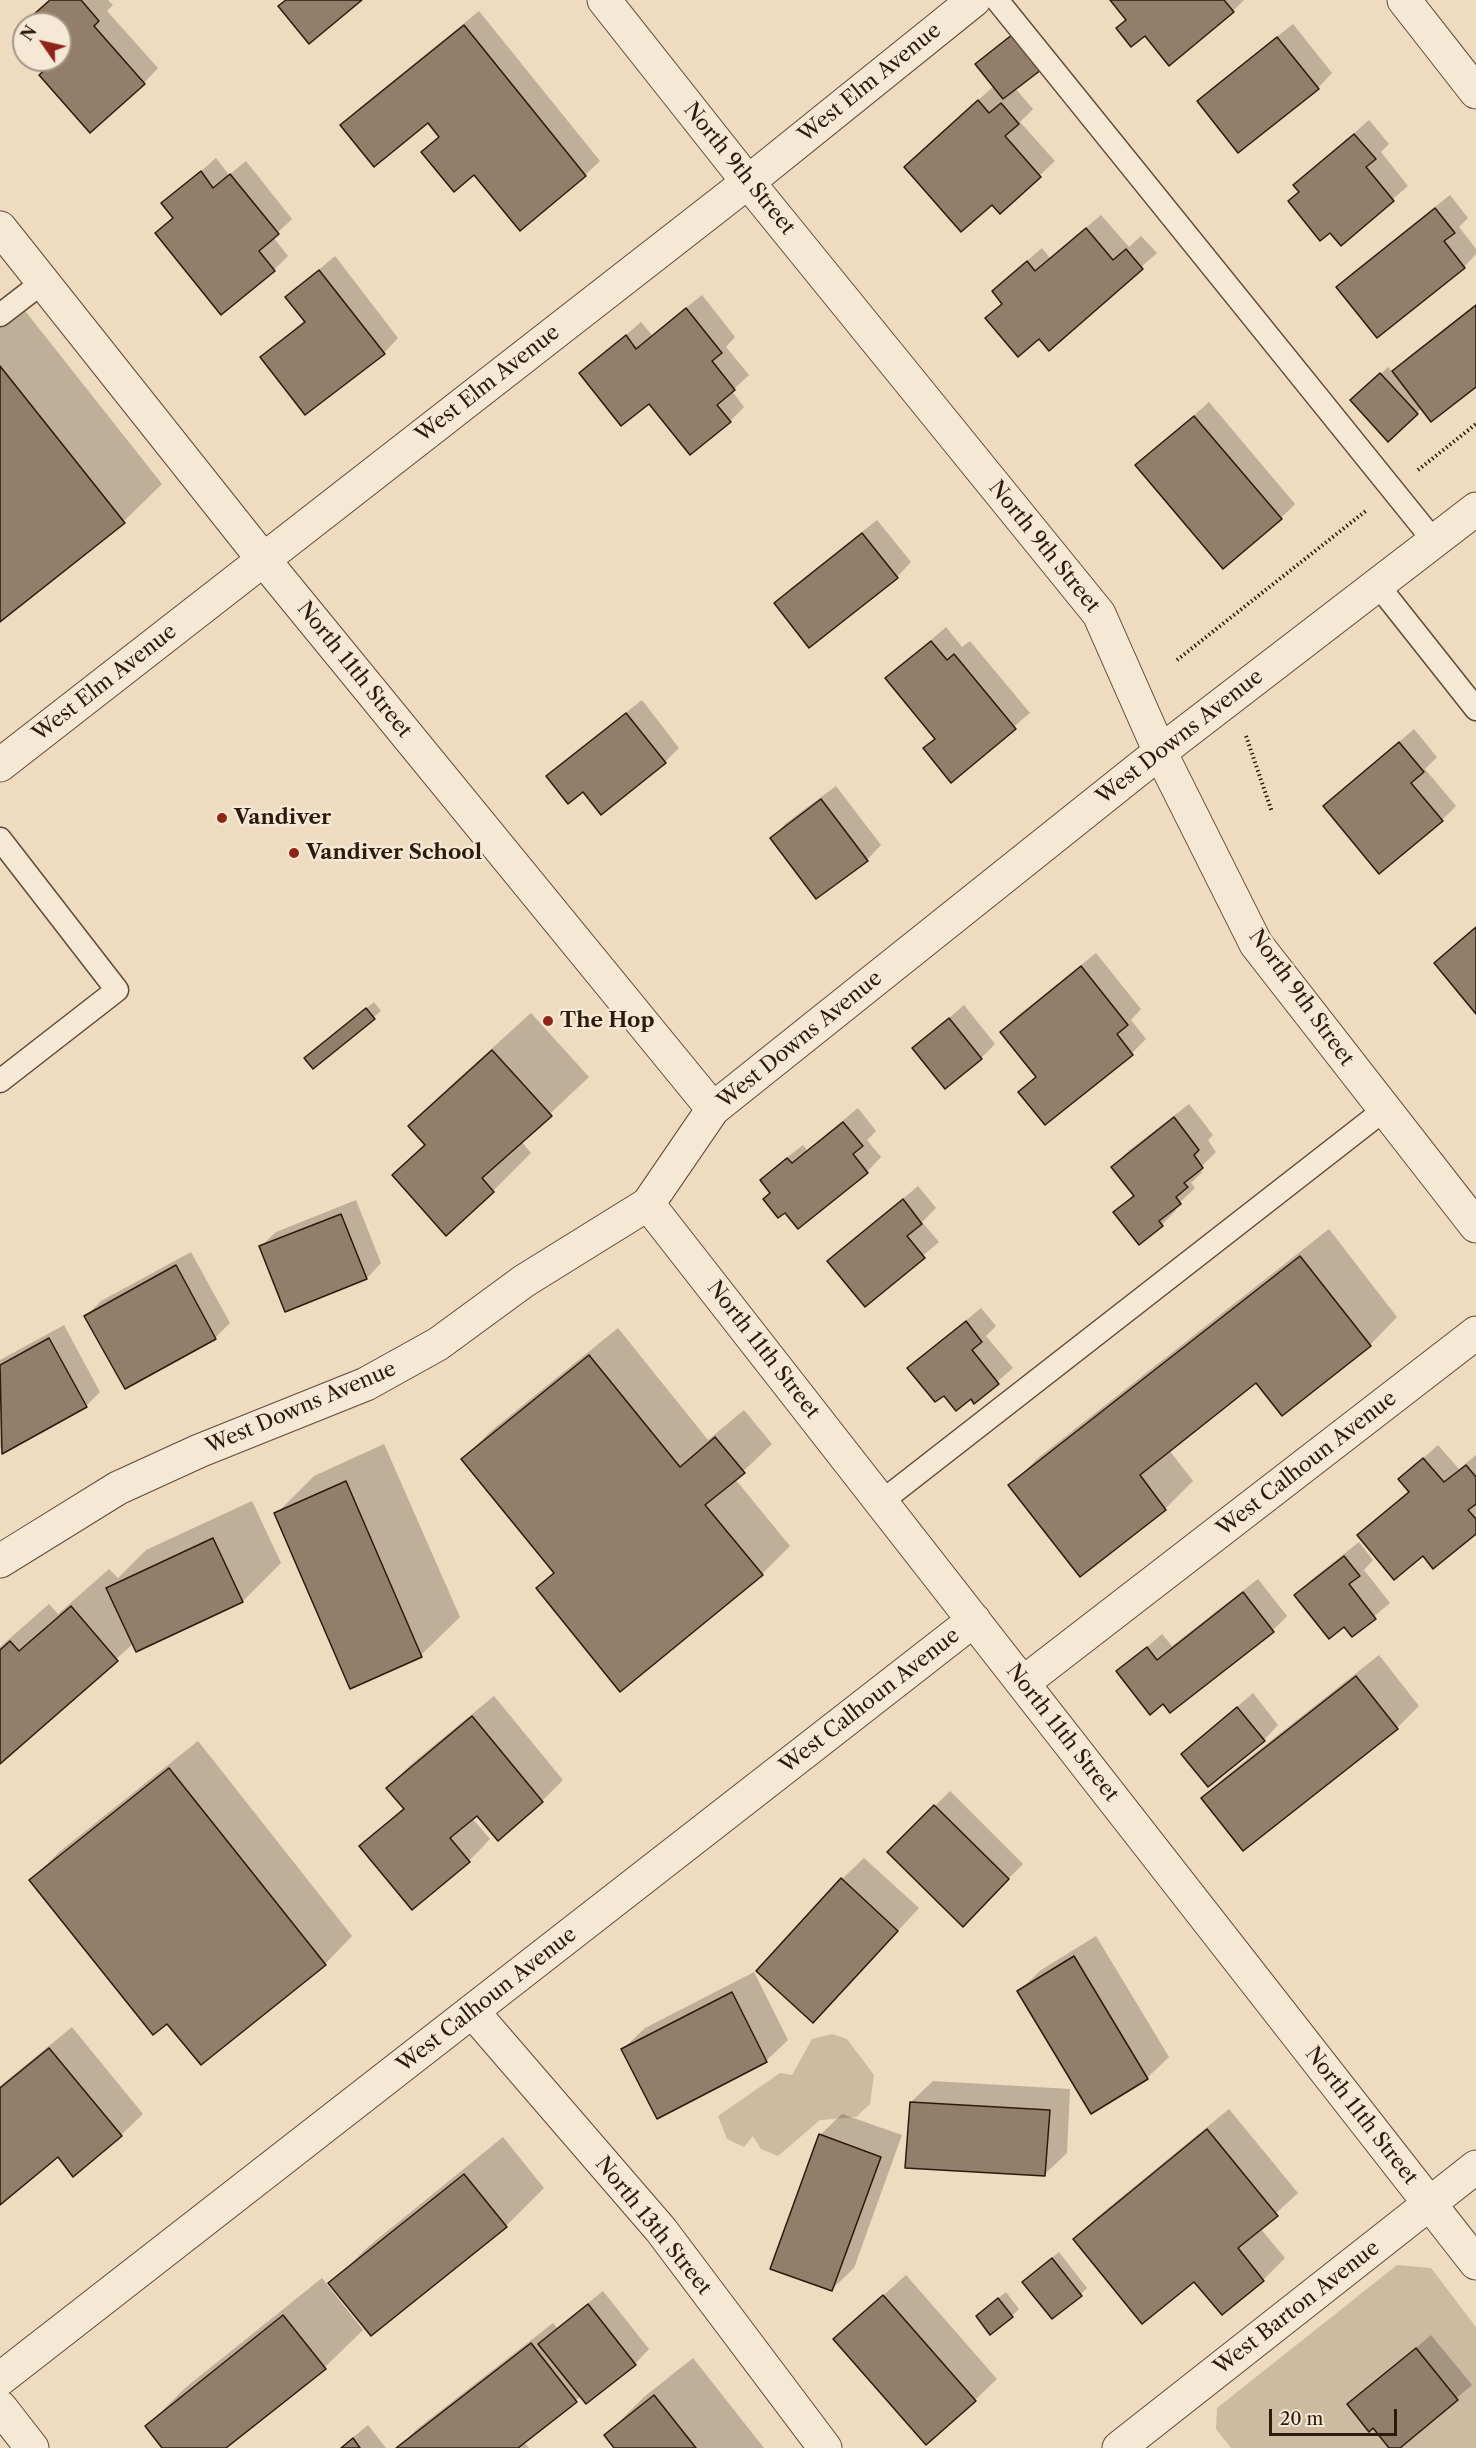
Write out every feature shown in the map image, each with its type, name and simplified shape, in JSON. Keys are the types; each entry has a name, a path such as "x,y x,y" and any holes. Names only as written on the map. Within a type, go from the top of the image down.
{"street":[{"name":"North 9th Street","path":"604,0 748,182 1099,614 1160,752 1256,944 1476,1226"},
{"name":"West Elm Avenue","path":"0,765 748,182 974,0"},
{"path":"1404,0 1476,92"},
{"name":"North 11th Street","path":"0,228 263,559 713,1109"},
{"name":"West Downs Avenue","path":"0,1561 118,1488 199,1451 366,1384 438,1344 524,1281 648,1204 713,1109 1160,752 1476,509"},
{"name":"North 11th Street","path":"648,1204 1476,2263"},
{"name":"West Calhoun Avenue","path":"1023,1683 1476,1333"},
{"name":"West Calhoun Avenue","path":"0,2379 974,1620"},
{"name":"North 13th Street","path":"472,2011 661,2229 825,2448"},
{"name":"West Barton Avenue","path":"1119,2448 1476,2167"},
{"path":"0,2408 32,2448"}],"lane":[{"path":"997,0 1434,541"},
{"path":"0,315 43,282"},
{"path":"1377,584 1476,709"},
{"path":"0,839 117,990 0,1081"},
{"path":"881,1502 1384,1110"}],"path":[{"path":"1177,660 1476,424"},
{"path":"1246,735 1272,812"}],"shaded area":[{"path":"832,2034 847,2039 874,2075 870,2104 856,2117 820,2120 778,2156 761,2149 753,2136 744,2147 727,2139 718,2116 780,2073 792,2075 812,2039"},
{"path":"1397,2265 1431,2268 1476,2327 1476,2448 1231,2448 1216,2429 1217,2408"}],"building":[{"path":"50,0 81,0 99,21 94,26 145,84 90,133 39,75 42,72 72,72 72,12 36,12"},
{"path":"286,0 362,0 309,44 278,6"},
{"path":"1110,0 1224,0 1234,12 1169,66 1145,36 1131,47 1116,28 1126,20"},
{"path":"464,25 586,176 520,231 474,175 454,192 421,152 439,137 428,123 374,167 340,125"},
{"path":"1013,34 1041,70 1003,99 975,64"},
{"path":"1277,37 1319,89 1238,153 1197,101"},
{"path":"978,100 989,113 1001,103 1019,124 1005,136 1041,177 1000,214 992,205 961,232 904,167"},
{"path":"1354,134 1376,159 1366,167 1394,201 1341,246 1330,233 1320,241 1288,201 1299,192 1293,185"},
{"path":"201,171 213,188 230,174 279,234 259,251 275,271 221,315 155,233 173,218 161,203"},
{"path":"1435,208 1455,233 1444,241 1465,268 1377,338 1336,287"},
{"path":"1086,228 1113,260 1126,249 1143,269 1049,351 1039,339 1018,357 985,318 1002,304 992,291 1027,261 1035,271"},
{"path":"319,270 385,354 305,415 260,357 305,322 285,297"},
{"path":"1476,305 1476,387 1431,422 1392,371"},
{"path":"686,308 722,353 712,361 735,390 717,405 731,422 690,455 649,404 621,426 579,373 626,335 636,349"},
{"path":"0,366 125,523 0,622"},
{"path":"1380,373 1418,414 1388,442 1350,400"},
{"path":"1194,416 1282,519 1223,569 1135,465"},
{"path":"862,533 898,578 809,648 774,603"},
{"path":"931,641 947,660 954,654 1016,729 951,783 923,748 935,739 885,678"},
{"path":"626,713 666,763 601,815 583,792 568,804 546,776"},
{"path":"1399,742 1424,772 1411,783 1443,821 1379,874 1323,806"},
{"path":"821,799 868,861 816,899 770,838"},
{"path":"1476,927 1476,1014 1434,963"},
{"path":"1081,966 1128,1025 1117,1034 1133,1055 1045,1125 1018,1092 1036,1077 1000,1032"},
{"path":"366,1008 375,1019 313,1069 304,1058"},
{"path":"949,1018 982,1059 945,1089 912,1048"},
{"path":"492,1050 552,1116 482,1178 494,1192 446,1236 392,1175 425,1145 408,1126"},
{"path":"1174,1117 1199,1150 1194,1155 1203,1168 1184,1183 1188,1187 1176,1197 1181,1204 1159,1221 1163,1226 1139,1245 1113,1212 1134,1196 1111,1167"},
{"path":"843,1122 863,1146 853,1154 868,1173 798,1229 785,1213 778,1218 763,1199 770,1193 760,1180 787,1158 792,1163"},
{"path":"903,1199 922,1224 907,1236 925,1258 865,1307 827,1261"},
{"path":"341,1214 367,1279 285,1312 259,1246"},
{"path":"1300,1256 1371,1346 1282,1416 1256,1383 1140,1475 1166,1510 1080,1577 1008,1485"},
{"path":"176,1265 216,1339 125,1389 84,1316"},
{"path":"966,1321 982,1342 972,1350 999,1384 974,1404 971,1399 956,1411 944,1396 935,1402 907,1368"},
{"path":"49,1338 87,1407 2,1454 0,1365"},
{"path":"589,1355 680,1467 715,1437 745,1473 705,1505 763,1575 620,1692 536,1588 554,1573 461,1459"},
{"path":"1423,1458 1444,1482 1466,1465 1476,1477 1476,1504 1468,1510 1476,1519 1476,1534 1433,1569 1423,1556 1394,1580 1357,1535 1409,1492 1398,1479"},
{"path":"346,1481 422,1657 350,1689 274,1513"},
{"path":"213,1538 243,1602 136,1652 106,1588"},
{"path":"1344,1556 1360,1576 1349,1584 1376,1619 1352,1637 1344,1627 1329,1639 1294,1595"},
{"path":"1243,1592 1274,1632 1170,1713 1163,1704 1150,1715 1116,1671 1147,1647 1157,1660"},
{"path":"71,1606 118,1661 0,1764 0,1650 10,1641 19,1651"},
{"path":"1356,1676 1398,1729 1243,1851 1201,1798"},
{"path":"1237,1707 1265,1741 1208,1787 1181,1754"},
{"path":"472,1716 543,1802 498,1841 477,1816 450,1838 470,1862 412,1910 359,1846 404,1809 386,1788"},
{"path":"169,1768 326,1965 201,2065 167,2024 153,2035 29,1880"},
{"path":"934,1805 1009,1879 963,1927 887,1852"},
{"path":"841,1878 898,1931 813,2023 756,1971"},
{"path":"1074,1956 1148,2079 1091,2114 1017,1991"},
{"path":"732,1992 767,2062 657,2119 621,2049"},
{"path":"49,2048 122,2136 73,2177 58,2157 0,2205 0,2088"},
{"path":"910,2102 1050,2110 1045,2176 905,2168"},
{"path":"1207,2129 1278,2216 1238,2248 1264,2281 1222,2315 1194,2282 1142,2324 1073,2239"},
{"path":"819,2134 881,2157 832,2291 770,2269"},
{"path":"464,2174 507,2227 371,2336 328,2283"},
{"path":"1052,2258 1082,2296 1052,2319 1022,2282"},
{"path":"883,2295 976,2401 926,2445 833,2339"},
{"path":"998,2298 1013,2317 990,2335 976,2316"},
{"path":"588,2304 636,2365 586,2404 538,2344"},
{"path":"283,2315 326,2369 226,2448 162,2448 145,2426"},
{"path":"531,2343 577,2402 518,2448 396,2448"},
{"path":"1416,2348 1458,2400 1400,2448 1389,2448 1373,2428 1369,2432 1347,2404"},
{"path":"654,2395 696,2448 614,2448 604,2435"},
{"path":"353,2438 360,2448 341,2448"}],"place":[{"name":"Vandiver","path":"222,818"},
{"name":"Vandiver School","path":"294,853"},
{"name":"The Hop","path":"548,1021"}]}
